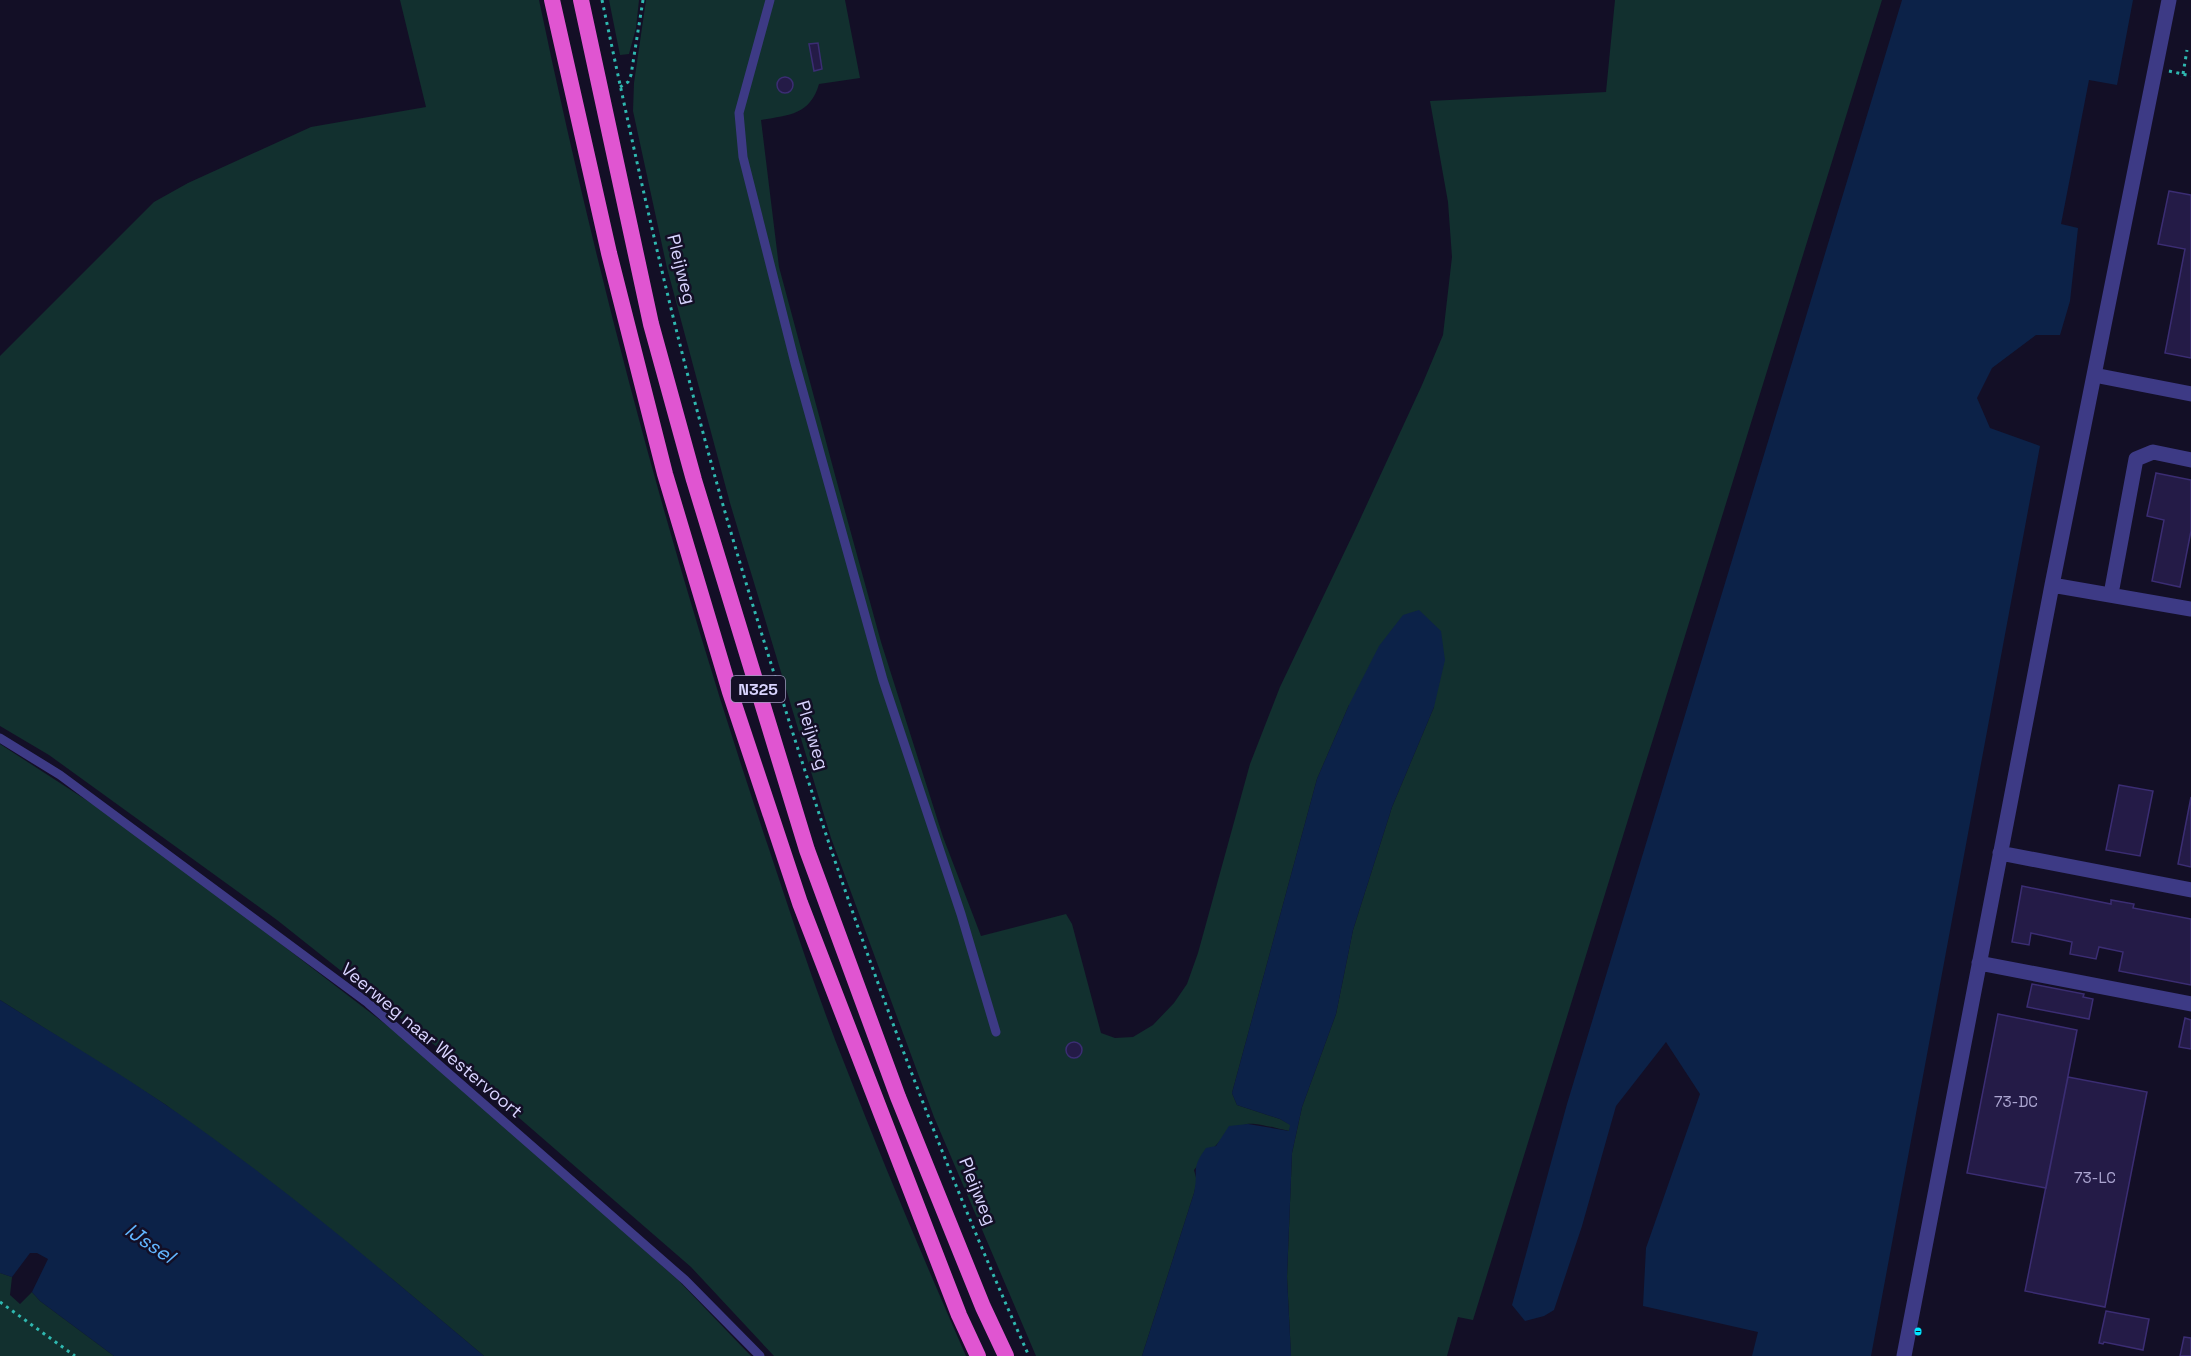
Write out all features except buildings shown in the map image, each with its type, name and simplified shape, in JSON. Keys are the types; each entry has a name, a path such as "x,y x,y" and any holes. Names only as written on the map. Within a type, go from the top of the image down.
{"highway":[{"name":"N325","path":"552,0 609,253 665,474 730,692 800,903 959,1315 978,1356"},
{"name":"N325","path":"581,0 651,324 694,480 807,850 897,1097 982,1307 1006,1356"}],"street":[{"path":"1904,1356 1978,963 2169,0"},
{"path":"2094,375 2191,394"},
{"path":"2111,594 2136,459 2153,452 2191,460"},
{"path":"2052,585 2191,609"},
{"path":"2000,853 2191,891"},
{"path":"1978,963 2191,1004"}],"lane":[{"path":"770,0 739,113 743,157 795,363 883,680 996,1032"},
{"name":"Veerweg naar Westervoort","path":"0,738 60,774 368,1003 685,1280 760,1356"}],"path":[{"name":"Pleijweg","path":"602,0 620,87 700,424 742,572 820,823 910,1071 983,1255 1029,1356"},
{"path":"620,87 628,82 631,75 643,0"},
{"path":"2183,74 2187,50"},
{"path":"2155,68 2191,76"},
{"path":"0,1302 75,1356"}],"green space":[{"path":"400,0 539,0 587,215 641,428 735,744 796,931 835,1039 919,1248 966,1356 774,1356 691,1267 442,1051 277,920 49,755 0,726 0,356 154,202 188,183 311,127 426,107"},
{"path":"609,0 639,0 636,28 629,54 620,55"},
{"path":"646,0 845,0 860,78 819,84 810,102 804,108 789,115 761,120 779,267 881,642 943,837 981,936 1066,914 1072,924 1101,1033 1115,1038 1133,1037 1153,1025 1174,1003 1187,984 1198,953 1250,764 1280,687 1356,528 1443,335 1452,257 1448,202 1430,101 1606,92 1615,0 1882,0 1473,1320 1458,1317 1447,1356 1291,1356 1287,1277 1292,1153 1302,1107 1336,1014 1353,930 1392,807 1434,707 1349,705 1317,779 1232,1093 1237,1105 1280,1119 1291,1125 1289,1131 1256,1124 1239,1127 1218,1143 1194,1170 1197,1181 1194,1193 1142,1356 1036,1356 934,1117 831,838 730,503 667,268 633,111 634,83"},
{"path":"0,744 134,831 445,1070 679,1281 751,1356 484,1356 392,1279 166,1105 0,1000"},
{"path":"0,1273 12,1277 10,1295 20,1304 32,1292 40,1301 114,1356 0,1356"}],"water":[{"path":"1902,0 2133,0 2117,85 2089,80 2061,224 2078,228 2070,301 2060,335 2036,335 1992,368 1977,398 1990,428 2040,446 1871,1356 1752,1356 1758,1332 1643,1306 1646,1248 1700,1094 1666,1042 1616,1106 1582,1226 1554,1310 1544,1316 1525,1321 1512,1305 1567,1104"},
{"path":"1419,610 1441,631 1445,660 1434,707 1392,807 1353,930 1336,1014 1302,1107 1292,1153 1287,1277 1291,1356 1142,1356 1194,1193 1196,1166 1201,1155 1206,1148 1216,1146 1229,1126 1248,1124 1289,1131 1290,1125 1280,1119 1237,1105 1232,1093 1317,779 1349,705 1379,646 1403,615"},
{"name":"IJssel","path":"0,1000 166,1105 248,1164 328,1226 484,1356 114,1356 40,1301 32,1292 48,1259 37,1253 30,1253 12,1277 0,1273"}]}
